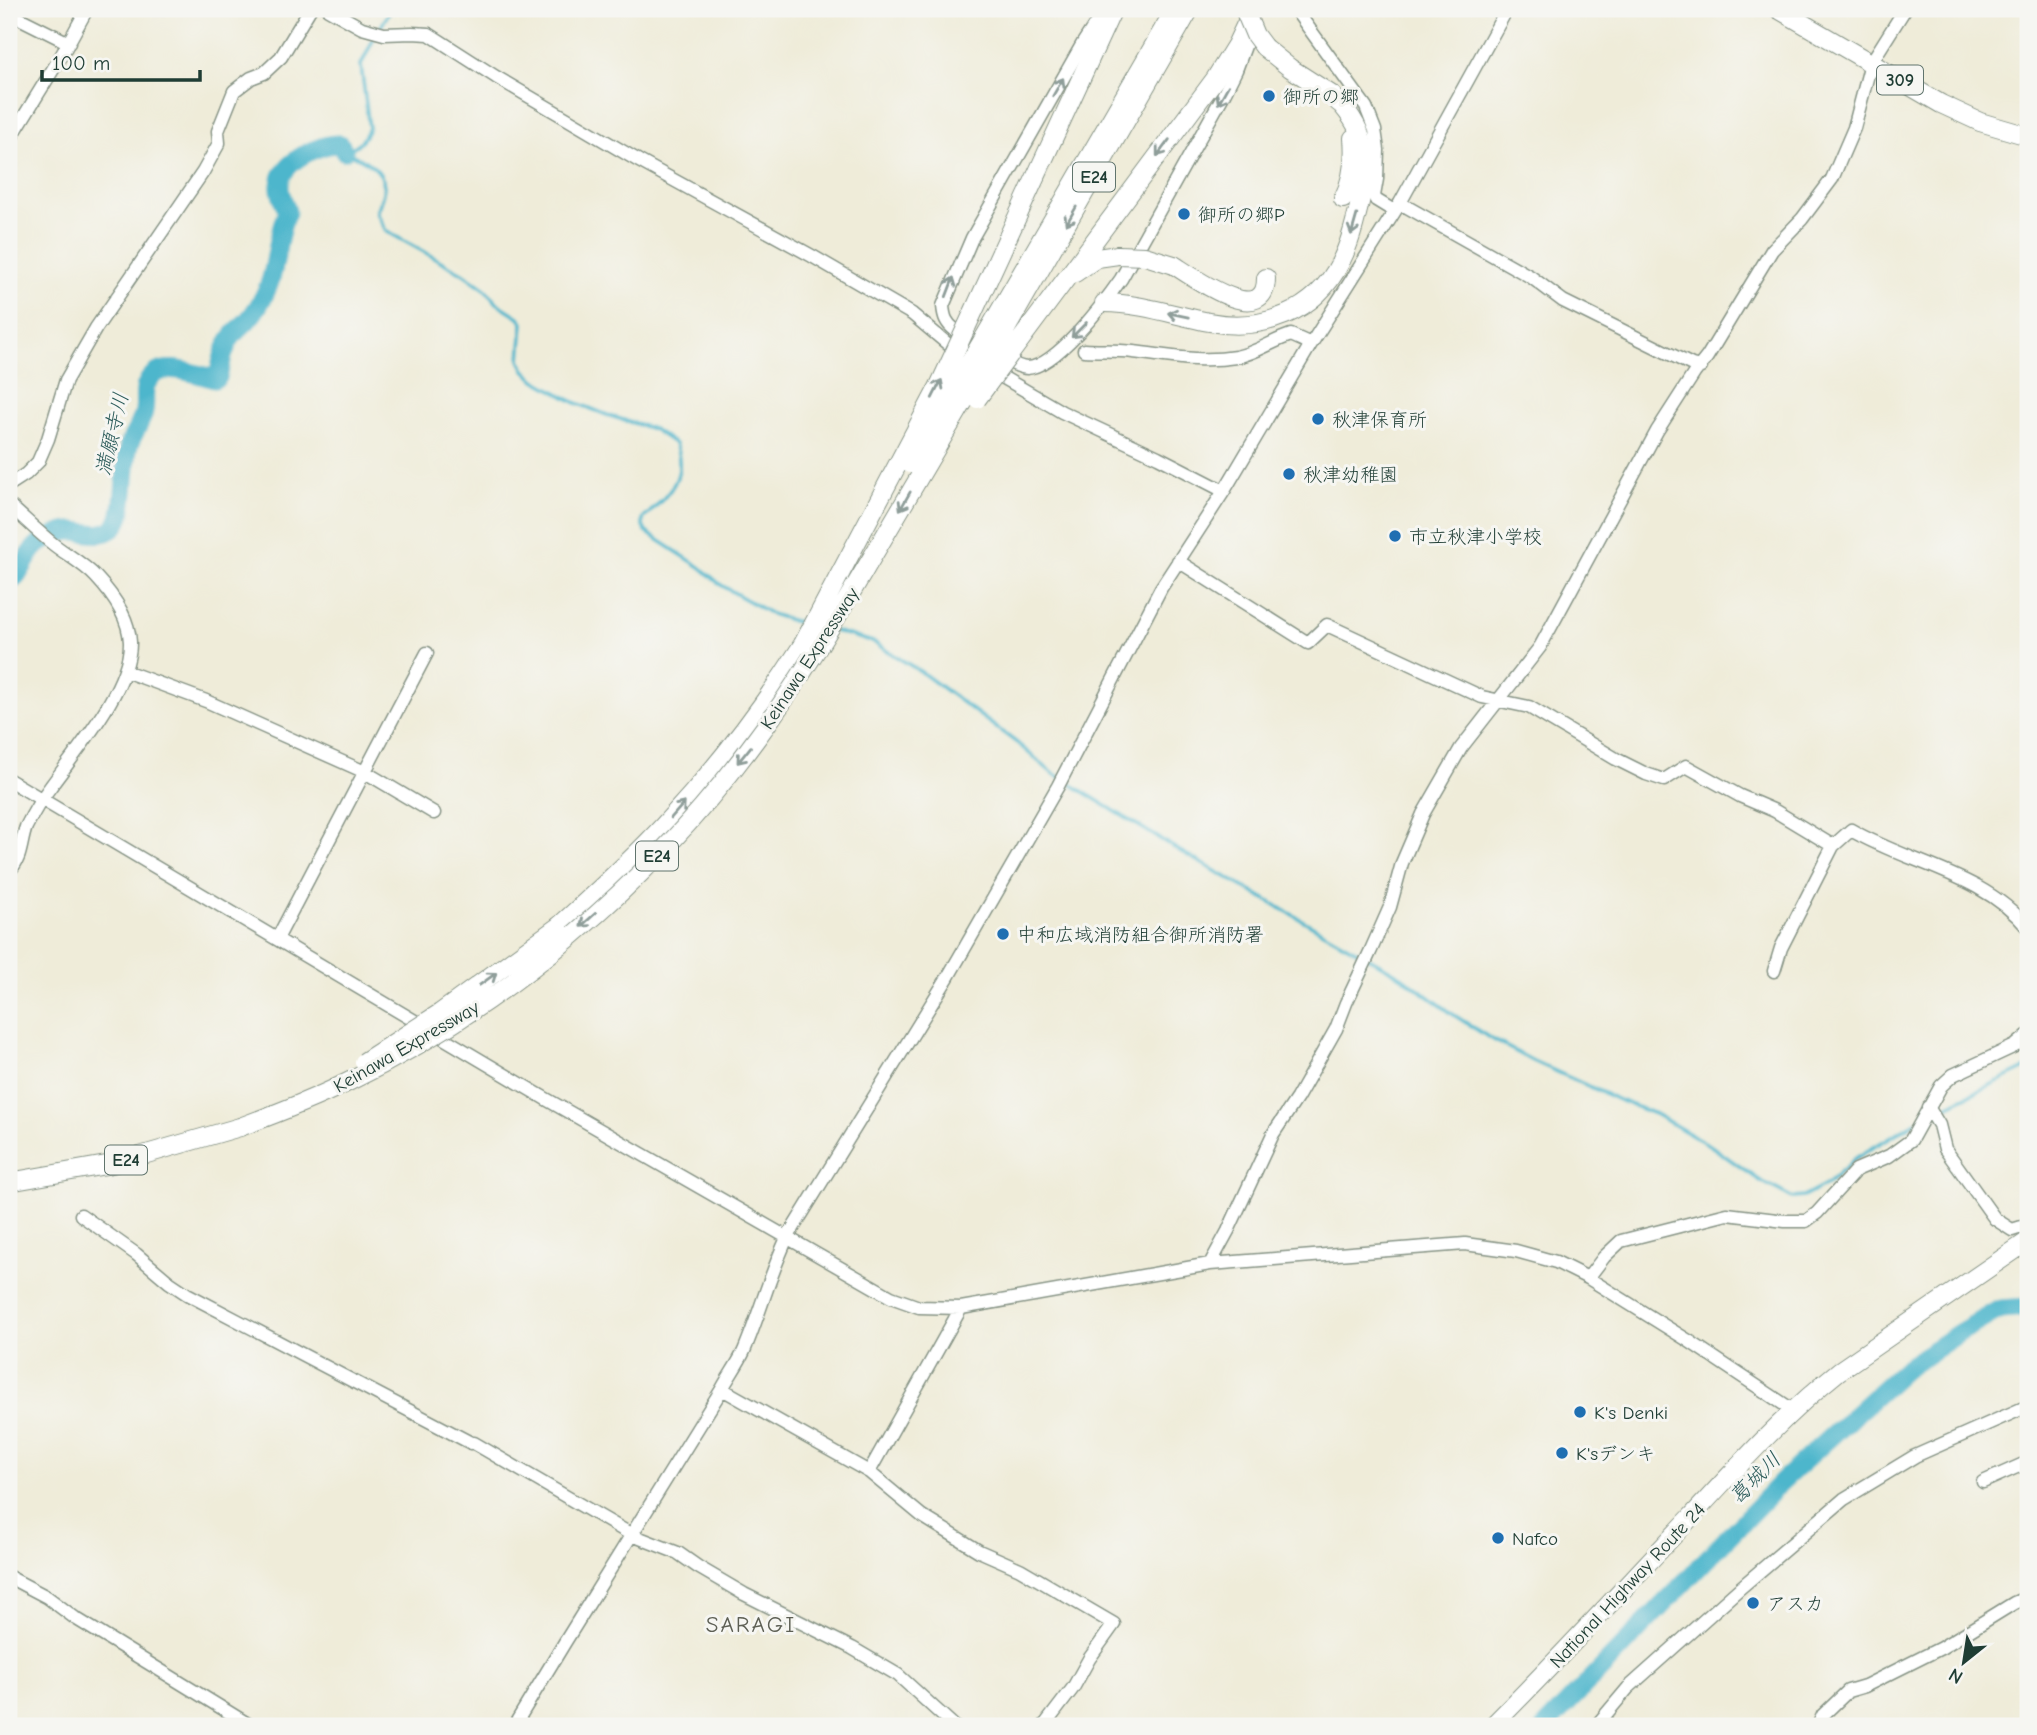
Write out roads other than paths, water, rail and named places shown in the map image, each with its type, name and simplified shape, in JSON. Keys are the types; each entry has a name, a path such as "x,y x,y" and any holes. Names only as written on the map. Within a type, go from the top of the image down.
{"highway":[{"path":"803,644 939,386 1114,9"},
{"name":"Keinawa Expressway","path":"9,1182 112,1164 240,1127 345,1084 451,1024 546,958 633,880 676,837 756,740 790,692 940,442 952,433 1175,9"},
{"name":"Keinawa Expressway","path":"240,1127 342,1075 459,1000 559,926 663,827 692,793 739,737 777,685 850,566 997,346 1191,9"},
{"path":"1104,303 1128,304 1212,322 1254,325 1281,318 1294,311 1316,295 1340,264 1357,215 1365,179 1363,139 1352,116 1332,95 1290,68 1264,47 1255,35 1244,9"},
{"path":"1059,287 1215,79 1254,9"},
{"name":"309","path":"1778,9 1962,114 2028,136"},
{"path":"1332,95 1348,118 1354,142 1350,181 1343,199"},
{"path":"997,346 1078,271 1097,258 1118,255 1145,256 1174,265 1223,293 1242,300 1254,300 1262,295 1266,278 1268,293 1257,308 1244,317 1212,322"},
{"name":"National Highway Route 24","path":"1492,1726 1757,1445 1814,1391 2028,1241"}],"street":[{"path":"9,141 87,9"},
{"path":"9,485 38,462 66,380 96,328 203,172 219,143 218,131 234,91 251,78 264,73 281,57 310,9"},
{"path":"328,9 362,28 384,34 429,34 496,77 639,161 912,314 949,345 1062,412 1224,491"},
{"path":"1105,9 972,238 943,306 948,325 1014,365 1026,368 1037,366 1061,349 1104,303 1121,279 1224,94 1242,54 1254,9"},
{"path":"1295,9 1366,107 1375,130 1378,150 1374,196 1376,201 1397,207 1531,277 1563,301 1701,367"},
{"path":"514,1726 743,1353 787,1238 948,977 1058,786 1161,588 1224,491 1311,344 1397,207 1507,9"},
{"path":"1210,1264 1273,1134 1336,1029 1390,907 1402,863 1423,814 1461,748 1540,646 1657,431 1695,372 1701,367 1772,250 1802,219 1832,179 1854,128 1871,63 1905,9"},
{"path":"9,13 69,43"},
{"path":"1084,351 1130,351 1203,361 1238,356 1267,347 1292,335 1311,344"},
{"path":"9,505 48,540 95,576 118,604 128,628 130,643 125,671 117,688 88,734 40,800 25,830 18,861 9,871"},
{"path":"1178,561 1308,643 1327,625 1482,697 1529,707 1646,774 1664,780 1686,766 1740,796 1775,811 1833,846"},
{"path":"277,939 427,653"},
{"path":"125,671 206,701 365,772 434,813"},
{"path":"9,780 558,1106 891,1297 919,1307 961,1308 1210,1264 1465,1244 1516,1251 1556,1262 1588,1278 1794,1410"},
{"path":"1774,971 1781,948 1833,846 1851,830 1874,844 1933,866 1975,887 2010,908 2028,928"},
{"path":"1588,1278 1621,1241 1727,1214 1806,1221 1856,1170 1889,1156 1910,1140 1930,1111 1941,1086 1953,1075 2015,1046 2028,1035"},
{"path":"1930,1111 1939,1125 1945,1149 1995,1219 2012,1230 2028,1225"},
{"path":"81,1215 187,1294 474,1443 632,1535 678,1553 744,1594 852,1648 898,1675 954,1726"},
{"path":"869,1472 961,1308"},
{"path":"722,1389 869,1472 922,1516 979,1551 1020,1569 1114,1624 1089,1659 1073,1688 1044,1726"},
{"path":"1600,1725 1628,1688 1844,1499 1915,1456 2028,1406"},
{"path":"1983,1482 2028,1462"},
{"path":"9,1577 47,1597 75,1618 251,1726"},
{"path":"1818,1726 1823,1716 1849,1691 1865,1686 1941,1648 2028,1597"}],"waterway":[{"path":"379,30 391,9"},
{"path":"346,150 360,142 369,128 361,65 375,36"},
{"name":"満願寺川","path":"9,582 19,573 32,551 45,540 68,531 96,534 107,532 117,524 122,509 129,445 145,408 146,385 151,377 167,370 187,371 214,379 218,377 228,344 257,308 271,278 287,212 280,192 282,177 294,162 312,150 340,144 344,151"},
{"path":"344,151 375,168 383,179 384,189 377,213 386,231 464,274 485,289 497,303 519,317 523,323 520,360 535,380 574,402 653,429 675,444 679,459 677,478 668,493 643,519 646,532 700,567 721,585 771,614 806,625"},
{"path":"834,631 873,642 921,672 1017,743 1051,772 1178,850 1401,976 1488,1037 1533,1061 1655,1114 1711,1146 1759,1180 1793,1198 1803,1197 1826,1185 1854,1159 1915,1122"},
{"path":"1934,1112 2028,1067"},
{"name":"葛城川","path":"1546,1726 1781,1482 1905,1369 2000,1309 2028,1307"}],"place":[{"name":"御所の郷","path":"1269,96"},
{"name":"御所の郷P","path":"1184,214"},
{"name":"秋津保育所","path":"1318,419"},
{"name":"秋津幼稚園","path":"1289,474"},
{"name":"市立秋津小学校","path":"1395,536"},
{"name":"中和広域消防組合御所消防署","path":"1003,934"},
{"name":"K's Denki","path":"1580,1412"},
{"name":"K'sデンキ","path":"1562,1453"},
{"name":"Nafco","path":"1498,1538"},
{"name":"アスカ","path":"1753,1603"}],"district":[{"name":"SARAGI","path":"751,1624"}]}
